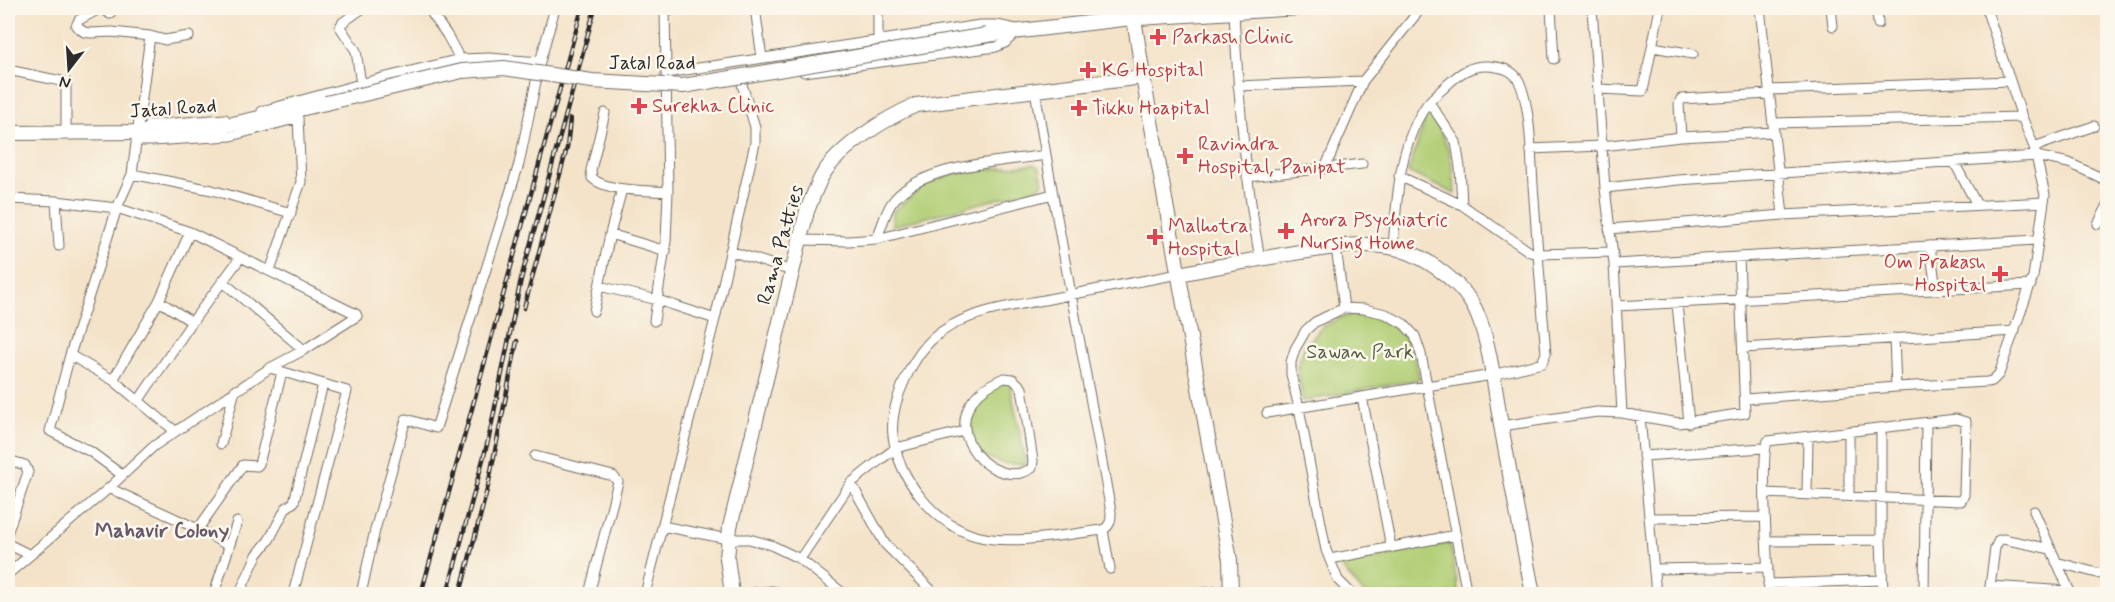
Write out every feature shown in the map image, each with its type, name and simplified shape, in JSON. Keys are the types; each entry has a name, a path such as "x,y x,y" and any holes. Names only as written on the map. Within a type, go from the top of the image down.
{"street":[{"path":"110,14 102,8 79,20 76,26 84,32 112,32 165,40 189,36"},
{"path":"362,84 356,51 340,27 342,23 363,8"},
{"path":"428,8 460,59"},
{"path":"361,594 375,530 406,419 436,428 519,164 540,62 555,8"},
{"path":"654,321 666,251 668,192 665,9 690,8"},
{"path":"755,8 762,58"},
{"path":"878,8 878,41"},
{"name":"Jatal Road","path":"8,133 137,133 210,129 462,71 504,68 592,81 683,86 1129,13 1234,12 1300,8"},
{"path":"1325,168 1363,81 1422,8"},
{"path":"1551,8 1554,58"},
{"path":"1593,8 1605,188 1614,264 1622,413"},
{"path":"1598,89 1643,91 1660,8"},
{"path":"1760,8 1783,215"},
{"path":"1831,8 1833,26"},
{"path":"1877,8 1878,24"},
{"path":"1746,399 1992,381 2002,368 2031,285 2044,202 2043,181 2035,152 1986,8"},
{"path":"1234,12 1246,177 1260,259"},
{"path":"1129,13 1143,77 1230,560 1232,592 1194,594"},
{"path":"666,73 980,25 1008,26 1019,30 1005,43 996,47 666,93"},
{"path":"122,475 91,452 50,431 70,355 117,208 132,174 150,36"},
{"path":"1653,47 1693,54"},
{"path":"137,133 232,118 460,59 489,58 540,62"},
{"path":"1267,413 1492,375 1539,365 1545,358 1525,98 1518,79 1512,72 1481,65 1467,69 1456,76 1429,102 1419,117 1408,144 1399,176 1393,247"},
{"path":"8,70 66,82 66,132"},
{"name":"Rama Patties","path":"732,594 727,558 728,539 807,211 823,174 838,157 884,122 916,105 1143,77"},
{"path":"645,594 715,319 756,136 741,81"},
{"path":"1238,87 1363,81"},
{"path":"1681,137 1679,104 1681,99 1769,92 2010,81"},
{"path":"1035,90 1053,194 1072,294 1111,512 1111,520 1103,530 997,540 956,529 929,508 917,492 896,448 893,422 905,381 925,347 957,322 980,314 1072,294 1260,259 1365,244 1393,247 1416,255 1437,269 1471,301 1481,323 1533,594"},
{"path":"1429,102 1456,142 1462,205"},
{"path":"605,113 592,178 598,183 622,189 668,192"},
{"path":"1530,149 1602,146 1773,128 2022,117"},
{"path":"137,133 152,141 231,136 298,118 302,173 291,213 270,271"},
{"path":"1605,188 1678,180 1954,162 2035,152 2094,126"},
{"path":"2035,152 2069,163 2104,180 2108,167"},
{"path":"877,239 891,205 899,195 925,178 953,169 1046,155"},
{"path":"1954,162 1977,205"},
{"path":"1246,177 1362,164"},
{"path":"132,174 212,190 291,213"},
{"path":"1399,176 1462,205 1530,252 1538,254 1612,252"},
{"path":"594,311 622,189"},
{"path":"800,240 877,239 1053,194"},
{"path":"8,199 56,201 117,208 190,232 357,315 357,318 235,390 154,446 109,488 8,574"},
{"path":"56,201 59,246"},
{"path":"1609,229 1783,215 2044,202"},
{"path":"2098,224 2108,205"},
{"path":"113,380 159,301 190,232"},
{"path":"610,234 666,251"},
{"path":"1614,264 2037,240"},
{"path":"1930,246 1936,290"},
{"path":"1336,247 1344,308"},
{"path":"729,251 792,271"},
{"path":"139,400 192,322 241,257"},
{"path":"1501,426 1596,412 1622,413 1670,423 1689,423 1742,415 1746,410 1746,399 1739,257"},
{"path":"222,282 304,350"},
{"path":"1616,306 2031,285"},
{"path":"599,286 658,300 715,319"},
{"path":"159,301 192,322"},
{"path":"1677,304 1689,423"},
{"path":"1352,594 1338,580 1326,550 1291,374 1291,362 1295,349 1306,330 1315,322 1344,308 1364,309 1386,314 1404,324 1415,336 1421,354 1467,594"},
{"path":"1743,348 2015,331"},
{"path":"1894,338 1896,387"},
{"path":"70,355 113,380 175,431"},
{"path":"270,368 343,389 347,393 292,594"},
{"path":"198,529 243,465 257,466 259,464 282,372"},
{"path":"1004,378 1013,379 1022,388 1033,461 1032,468 1026,472 1011,473 983,462 972,452 964,431 964,419 971,401 993,383 1004,378"},
{"path":"240,592 257,555 269,540 286,508 294,502 323,384"},
{"path":"221,444 235,390"},
{"path":"1362,397 1391,547"},
{"path":"1640,417 1656,594"},
{"path":"1765,493 1881,496 1957,501 1964,499 1966,422 1956,419 1768,441 1764,448 1765,493 1768,567 1768,584 1769,594"},
{"path":"1924,594 1926,423"},
{"path":"1881,428 1883,594"},
{"path":"800,559 851,483 896,448 964,431"},
{"path":"1848,431 1849,496"},
{"path":"1807,494 1808,437"},
{"path":"1643,456 1764,448"},
{"path":"535,456 613,476 618,482 589,594"},
{"path":"8,460 26,465 28,472 8,531"},
{"path":"851,483 885,544 935,594"},
{"path":"109,488 198,529 229,546"},
{"path":"2034,511 2051,549 2056,562 2070,593 1989,590 1995,548 1999,540 2051,549"},
{"path":"1650,518 1766,517"},
{"path":"214,594 237,522"},
{"path":"662,526 728,539 748,539 760,542 800,559 844,594"},
{"path":"1103,530 1110,569"},
{"path":"1329,559 1456,535"},
{"path":"1767,541 1881,540"},
{"path":"8,544 30,555"},
{"path":"2056,562 2108,576"},
{"path":"1654,569 1768,567"},
{"path":"1768,584 1882,580"},
{"path":"743,594 772,591 786,594"}],"green space":[{"path":"1428,111 1449,150 1455,194 1408,172"},
{"path":"1034,164 1040,168 1043,183 1036,189 892,226 893,211 927,184 955,173"},
{"name":"Sawan Park","path":"1364,313 1389,324 1404,336 1413,353 1420,379 1303,401 1297,367 1304,348 1322,327 1342,317"},
{"path":"1009,380 1026,464 1005,463 990,459 979,450 972,434 972,417 978,400 990,390"},
{"path":"1450,543 1459,594 1364,594 1339,564"}],"railway":[{"path":"421,594 582,8"},
{"path":"447,594 489,437 521,279 595,8"},
{"path":"524,308 567,148 570,119"},
{"path":"460,594 488,486 517,341"}],"place":[{"name":"Parkash Clinic","path":"1158,37"},
{"name":"KG Hospital","path":"1088,70"},
{"name":"Surekha Clinic","path":"639,106"},
{"name":"Tikku Hoapital","path":"1079,108"},
{"name":"Ravindra Hospital, Panipat","path":"1185,156"},
{"name":"Arora Psychiatric Nursing Home","path":"1286,231"},
{"name":"Malhotra Hospital","path":"1155,237"},
{"name":"Om Prakash Hospital","path":"2000,274"}],"district":[{"name":"Mahavir Colony","path":"162,531"}]}
